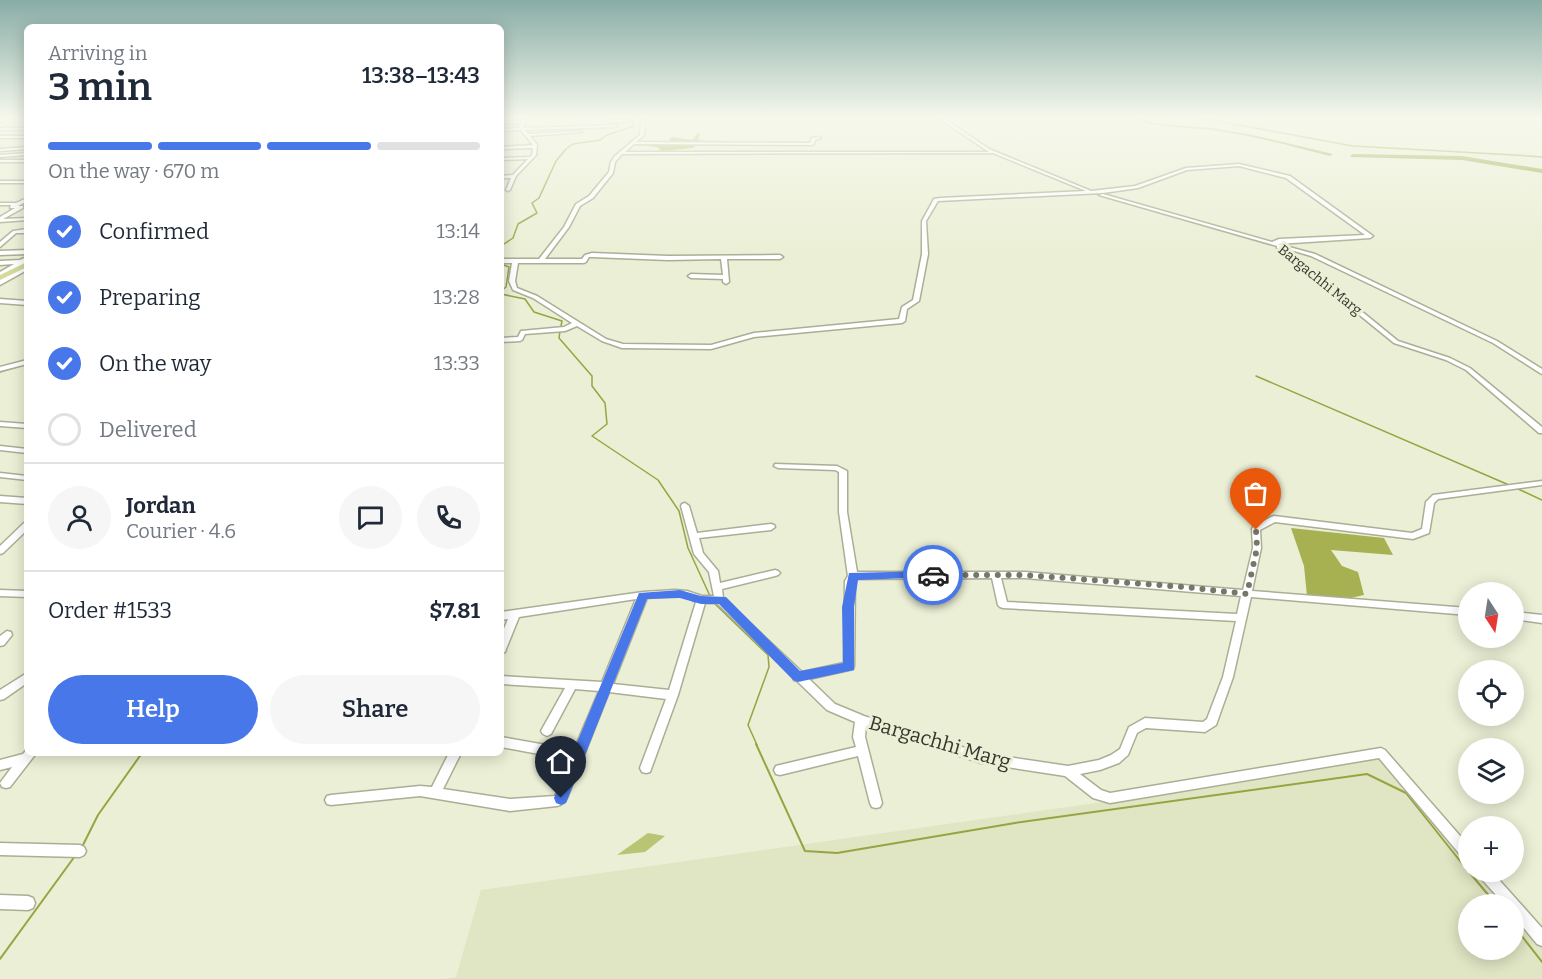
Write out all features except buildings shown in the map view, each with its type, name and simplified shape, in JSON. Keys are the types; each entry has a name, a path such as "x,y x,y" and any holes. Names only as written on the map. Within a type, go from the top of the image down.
{"main road":[{"path":"0,278 24,264"}],"street":[{"path":"508,190 514,176 525,165"},
{"path":"540,262 566,227 578,205 591,198 607,178 612,165"},
{"path":"1023,165 1093,193 1313,255 1495,342 1542,372"},
{"name":"Bargachhi Marg","path":"1093,193 1136,188 1186,169 1239,165 1288,177 1370,236 1274,243 1396,342 1448,359 1468,369 1542,431"},
{"path":"504,177 514,176"},
{"path":"0,182 24,182"},
{"path":"515,262 512,281 515,289 535,297 612,344 684,348 718,346 754,335 903,320 904,308 916,301 925,254 924,221 936,200 1093,193"},
{"path":"0,220 21,207 12,207 24,200"},
{"path":"0,204 16,204"},
{"path":"0,220 24,219"},
{"path":"0,245 15,232 24,231"},
{"path":"0,253 24,252"},
{"path":"504,261 584,261 587,256 592,255 724,258 780,256"},
{"path":"691,276 725,280 724,258"},
{"path":"0,263 24,263"},
{"path":"11,277 24,265"},
{"path":"0,278 24,276"},
{"path":"0,301 24,303"},
{"path":"504,340 520,339 521,333 524,332 565,329 577,323"},
{"path":"0,369 24,363"},
{"path":"0,424 24,426"},
{"path":"0,448 24,451"},
{"path":"778,466 837,468 843,471 843,512 853,576 848,607 849,666 798,677"},
{"path":"0,475 24,478"},
{"name":"Bargachhi Marg","path":"711,597 831,706 861,720 981,758 1068,771 1100,765 1115,759 1124,752 1133,730 1140,724 1151,722 1205,727 1212,722 1228,677 1239,618 1257,548 1256,530 1274,519 1413,536 1426,531 1430,502 1436,497 1542,483"},
{"path":"0,499 24,501"},
{"path":"646,768 711,597 713,571 699,554 685,506"},
{"path":"694,536 771,527"},
{"path":"0,551 24,528"},
{"path":"504,616 643,595 687,594 711,597 775,573"},
{"path":"853,576 996,576 1094,580 1458,611"},
{"path":"996,576 1003,605 1239,618"},
{"path":"0,593 24,594"},
{"path":"331,800 420,791 510,805 552,803 561,798 643,595"},
{"path":"504,642 515,614"},
{"path":"1524,617 1542,619"},
{"path":"0,696 24,679"},
{"path":"504,680 606,687 673,695"},
{"path":"547,731 572,685"},
{"path":"861,720 859,731 862,750 876,803"},
{"path":"504,743 578,756"},
{"path":"780,770 862,750"},
{"path":"1068,771 1097,794 1110,798 1381,753 1458,842"},
{"path":"0,765 28,756"},
{"path":"6,783 28,756"},
{"path":"435,793 454,756"},
{"path":"0,849 80,851"},
{"path":"1493,882 1503,894"},
{"path":"0,902 28,903"},
{"path":"1524,918 1542,939"}],"shaded area":[{"path":"1374,757 1387,762 1458,844 1458,882 1491,882 1502,894 1458,894 1458,960 1524,960 1524,919 1542,940 1542,979 444,979 456,977 481,890 1117,800"}],"green space":[{"path":"1291,528 1384,538 1393,555 1331,550 1342,566 1358,572 1364,595 1346,599 1307,596 1304,566"},
{"path":"648,833 665,836 645,852 617,855"}],"waterway":[{"path":"504,244 513,238 518,224 537,213 532,203 539,198 554,165"},
{"path":"1503,165 1542,171"},
{"path":"504,265 509,267 504,289"},
{"path":"0,281 24,268"},
{"path":"504,295 525,299 534,312 562,321 561,326"},
{"path":"560,331 559,338 592,376 592,386 605,403 607,424 592,436 658,480 679,511 688,548 710,596"},
{"path":"0,372 24,365"},
{"path":"1256,376 1509,485"},
{"path":"1516,488 1542,500"},
{"path":"714,603 768,655 769,667 748,725 757,745"},
{"path":"756,744 805,851 837,853 1015,823 1367,774 1406,793 1458,858"},
{"path":"83,845 98,815 140,756"},
{"path":"0,959 75,856"},
{"path":"1477,882 1488,894"},
{"path":"1524,939 1542,962"}],"way so far":[{"path":"933,575 1025,575 1247,594 1257,548 1256,530"}],"route":[{"path":"561,798 643,595 687,594 701,600 716,598 722,600 798,677 845,669 851,663 848,607 850,581 853,576 933,575"}]}
